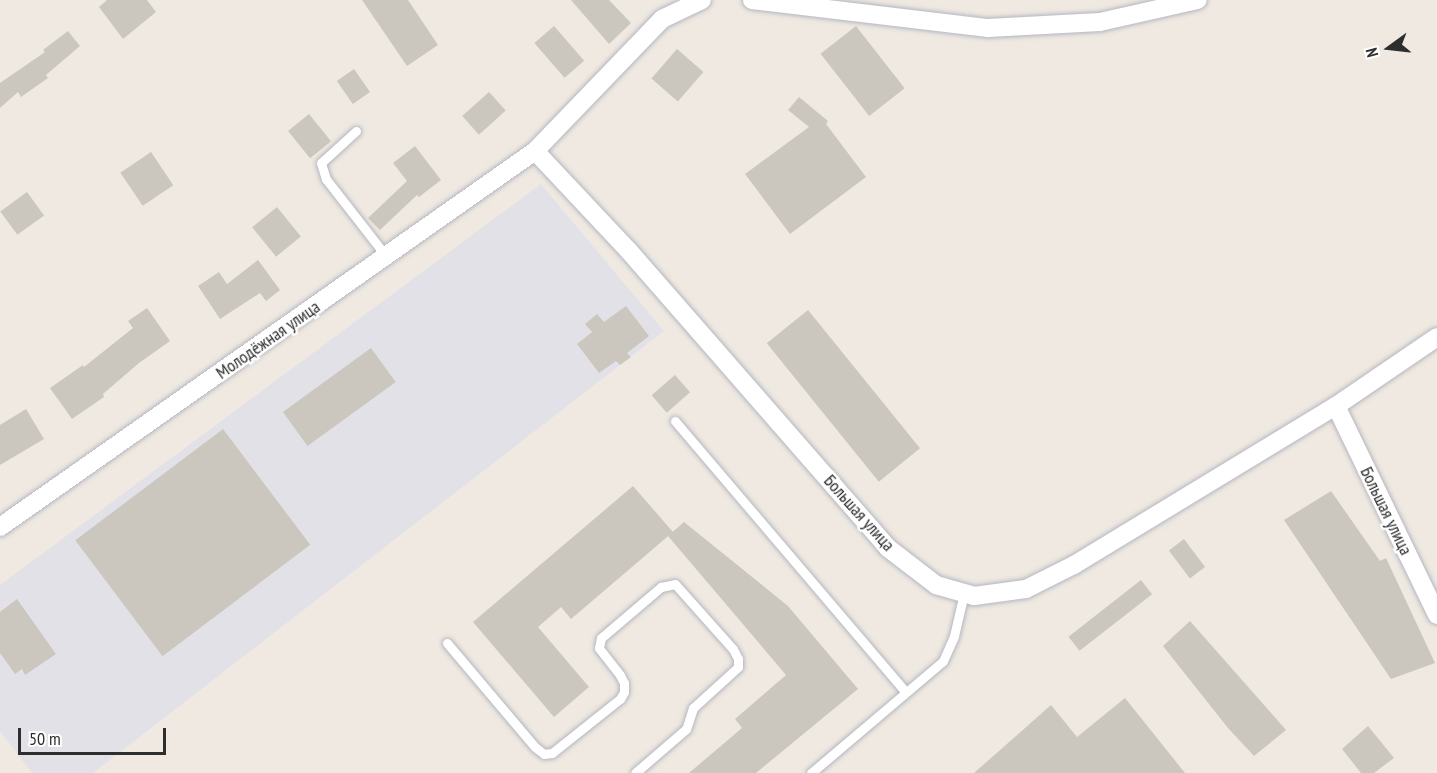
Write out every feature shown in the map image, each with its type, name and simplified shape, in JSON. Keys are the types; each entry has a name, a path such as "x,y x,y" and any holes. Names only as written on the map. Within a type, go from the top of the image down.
{"street":[{"name":"Молодёжная улица","path":"0,527 534,151 662,20 702,0"},
{"path":"752,0 988,28 1100,22 1198,0"},
{"name":"Большая улица","path":"534,151 629,250 888,548 936,585 974,596 1026,589 1074,564 1336,406 1437,338"},
{"name":"Большая улица","path":"1336,406 1437,615"}],"lane":[{"path":"356,131 321,163 326,179 386,256"},
{"path":"675,421 906,692"},
{"path":"447,643 535,747 544,754 552,753 560,750 620,699 624,692 620,675 599,648 601,638 661,587 675,584 733,649 738,659 738,667 693,708 686,729 634,773"},
{"path":"811,773 943,661 954,636 964,593"}],"shaded area":[{"path":"541,184 664,331 93,773 32,773 0,731 0,585"}],"building":[{"path":"107,0 147,0 156,12 123,39 99,7"},
{"path":"362,0 408,0 438,45 407,66"},
{"path":"571,0 609,0 631,23 609,44"},
{"path":"554,26 584,61 565,78 534,43"},
{"path":"856,26 905,88 869,116 821,54"},
{"path":"68,31 80,46 46,75 48,78 21,97 18,92 0,108 0,83 45,52 43,50"},
{"path":"677,49 703,72 678,101 651,78"},
{"path":"354,69 370,92 353,104 337,81"},
{"path":"489,92 506,111 479,135 462,116"},
{"path":"799,97 828,121 826,124 866,177 790,234 745,174 809,127 788,110"},
{"path":"309,114 331,141 310,158 288,131"},
{"path":"415,146 441,180 419,197 417,195 380,230 368,218 407,181 393,163"},
{"path":"151,152 173,185 143,206 120,173"},
{"path":"27,192 44,215 17,235 0,211"},
{"path":"277,207 301,237 276,257 252,227"},
{"path":"258,260 280,290 266,301 260,293 220,319 198,286 219,272 227,284"},
{"path":"626,306 649,336 627,353 631,357 620,365 616,361 599,373 577,344 592,332 585,324 597,314 604,322"},
{"path":"147,308 170,341 139,363 103,394 104,397 72,419 50,388 83,365 84,367 133,328 128,321"},
{"path":"808,310 920,448 879,482 767,343"},
{"path":"371,348 396,382 308,446 283,412"},
{"path":"675,375 690,392 667,413 652,395"},
{"path":"26,409 44,439 0,465 0,425"},
{"path":"223,429 310,545 163,656 75,540"},
{"path":"633,486 673,532 571,619 561,607 538,627 589,687 554,717 473,622"},
{"path":"1331,491 1380,561 1386,558 1435,663 1391,679 1284,520"},
{"path":"684,522 788,606 858,689 756,773 689,773 742,728 735,719 786,675 668,536"},
{"path":"1184,539 1205,567 1190,578 1169,550"},
{"path":"1141,580 1152,594 1080,651 1069,637"},
{"path":"17,599 56,654 25,675 22,669 15,674 0,653 0,612"},
{"path":"1190,621 1286,730 1254,756 1228,728 1163,646"},
{"path":"1125,698 1185,773 974,773 1051,705 1077,737"},
{"path":"1368,726 1394,758 1374,773 1361,773 1342,749"}]}
